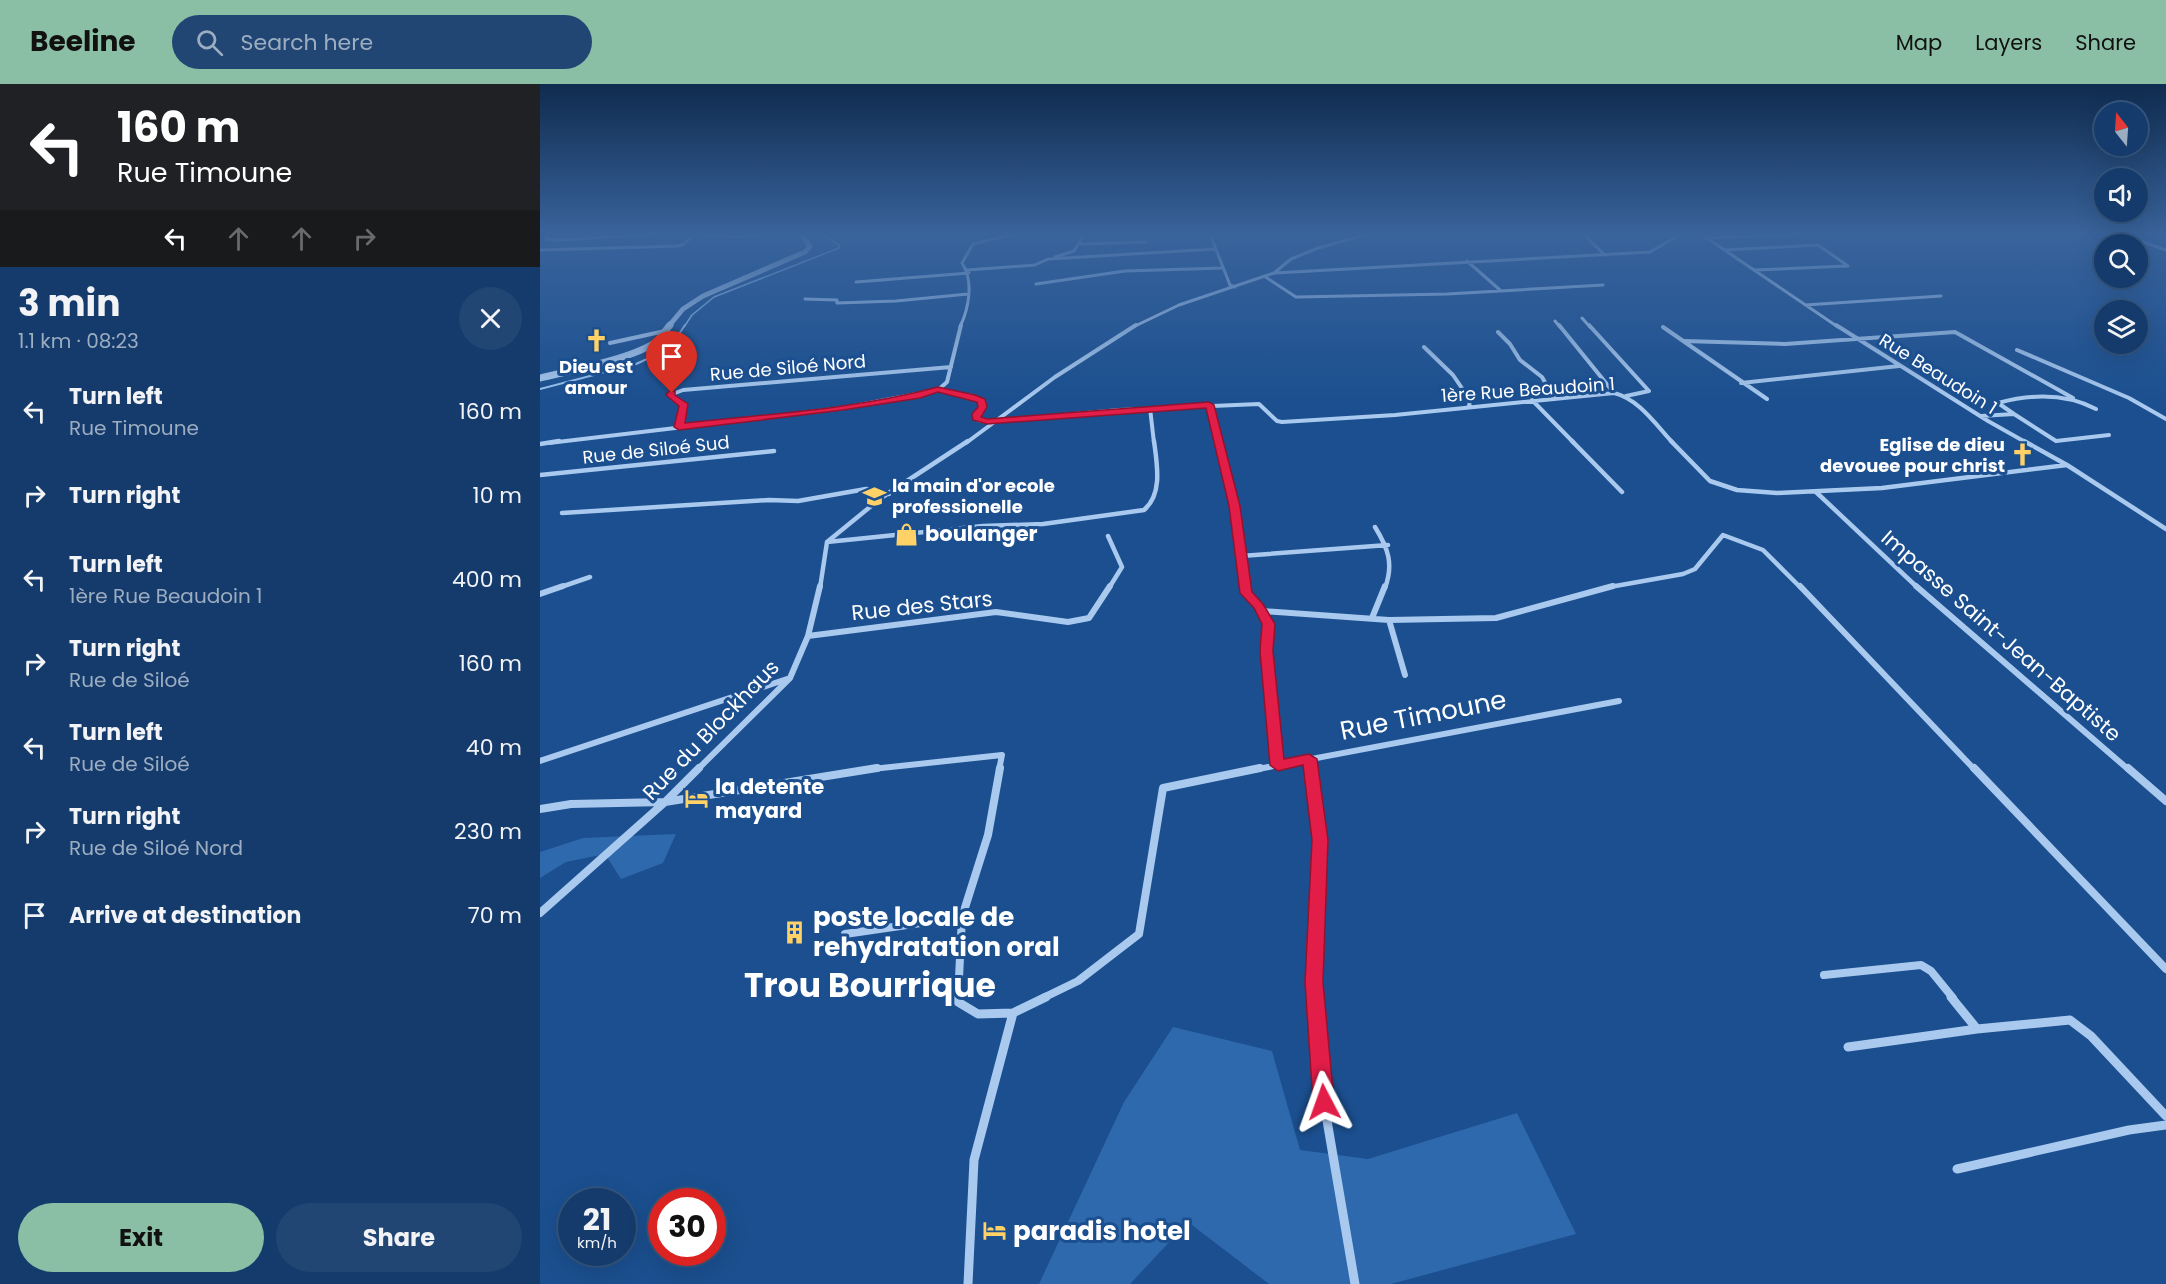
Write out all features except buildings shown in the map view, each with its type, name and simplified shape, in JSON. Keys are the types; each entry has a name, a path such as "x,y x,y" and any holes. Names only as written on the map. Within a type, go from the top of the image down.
{"street":[{"path":"540,378 628,354 648,346 683,309 717,290"},
{"path":"938,390 947,382 959,330 967,312 968,290"},
{"path":"827,542 889,494 944,459 1055,377 1141,322 1179,305 1226,290"},
{"path":"1285,290 1296,297 1501,290"},
{"name":"Rue Beaudoin 1","path":"1783,290 1854,338 1980,416 2067,465 2166,529"},
{"path":"805,299 837,300 837,303 919,300 968,294"},
{"path":"1805,305 1941,296"},
{"path":"1582,318 1649,391 1626,396"},
{"path":"1555,321 1614,393"},
{"path":"1663,327 1767,399"},
{"path":"610,343 664,331"},
{"path":"1498,332 1510,344 1520,360 1542,377 1554,398"},
{"path":"1684,341 1785,344 1955,332 2096,410"},
{"path":"1424,347 1453,375 1470,400 1469,407"},
{"path":"2017,350 2129,399 2166,420"},
{"path":"1742,382 1899,366"},
{"name":"Rue de Siloé Nord","path":"679,427 684,414 683,404 670,395 683,390 951,367"},
{"path":"540,444 599,435 843,408 938,390 972,396 982,401 982,407 976,414 978,420 997,421"},
{"name":"1ère Rue Beaudoin 1","path":"997,421 1150,408 1259,404 1277,421 1282,422 1614,393 1626,396 1709,480 1726,488 1756,492 1816,492 1952,480 2067,465"},
{"path":"2073,398 2017,396 1998,403 2056,441 2109,435"},
{"path":"1532,400 1622,492"},
{"path":"1209,405 1234,506 1246,593 1262,611 1269,624 1266,651 1278,765"},
{"path":"827,542 983,526 1043,524 1144,510 1152,504 1158,473 1150,408"},
{"path":"1980,416 2014,414"},
{"name":"Rue de Siloé Sud","path":"540,475 774,451"},
{"path":"562,513 769,500 798,501 866,489 889,494"},
{"name":"Impasse Saint-Jean-Baptiste","path":"1816,492 1947,615 2166,801"},
{"path":"1372,618 1392,565 1388,545 1376,527"},
{"path":"1262,611 1389,620 1496,618 1603,588 1683,574 1695,569 1723,535 1763,550 2166,969"},
{"name":"Rue des Stars","path":"808,636 996,612 1068,622 1089,618 1122,567 1108,536"},
{"name":"Rue du Blockhaus","path":"540,913 665,802 790,678 808,636 818,600 827,542"},
{"path":"1241,556 1388,545"},
{"path":"540,594 590,577"},
{"path":"1389,620 1405,675"},
{"path":"540,761 790,678"},
{"name":"Rue Timoune","path":"1012,1013 1078,981 1139,934 1163,788 1619,701"},
{"path":"540,809 571,804 665,802 843,772 1002,755 988,835 962,917 958,1002 978,1014 1012,1013 974,1160 968,1284"},
{"path":"1309,759 1320,840 1314,982 1324,1102 1355,1284"},
{"path":"844,934 962,917"},
{"path":"1824,975 1921,964 1931,971 1977,1029"},
{"path":"1848,1047 1977,1029 2070,1020 2091,1036 2166,1116"},
{"path":"1957,1169 2128,1130 2166,1125"}],"shaded area":[{"path":"676,834 663,863 621,879 605,854 566,862 540,878 540,852 583,838"},
{"path":"1173,1027 1272,1051 1300,1150 1368,1159 1517,1113 1576,1234 1391,1284 1269,1284 1188,1222 1130,1284 1039,1284 1124,1102"}],"waterway":[{"path":"684,327 692,315 714,297 732,290"},
{"path":"540,389 636,364 669,349 685,325"}],"place":[{"name":"Dieu est amour","path":"596,341"},
{"name":"Eglise de dieu devouee pour christ","path":"2023,455"},
{"name":"la main d'or ecole professionelle","path":"874,496"},
{"name":"boulanger","path":"907,534"},
{"name":"la detente mayard","path":"697,799"},
{"name":"poste locale de rehydratation oral","path":"795,932"},
{"name":"paradis hotel","path":"995,1231"}],"district":[{"name":"Trou Bourrique","path":"870,985"}],"route":[{"path":"672,393 670,395 683,404 684,414 679,427 843,408 938,390 972,396 982,401 982,407 976,414 978,420 987,422 1119,410 1209,405 1234,506 1246,593 1259,607 1269,624 1266,651 1278,765 1309,759 1320,840 1314,982 1324,1102"}]}
